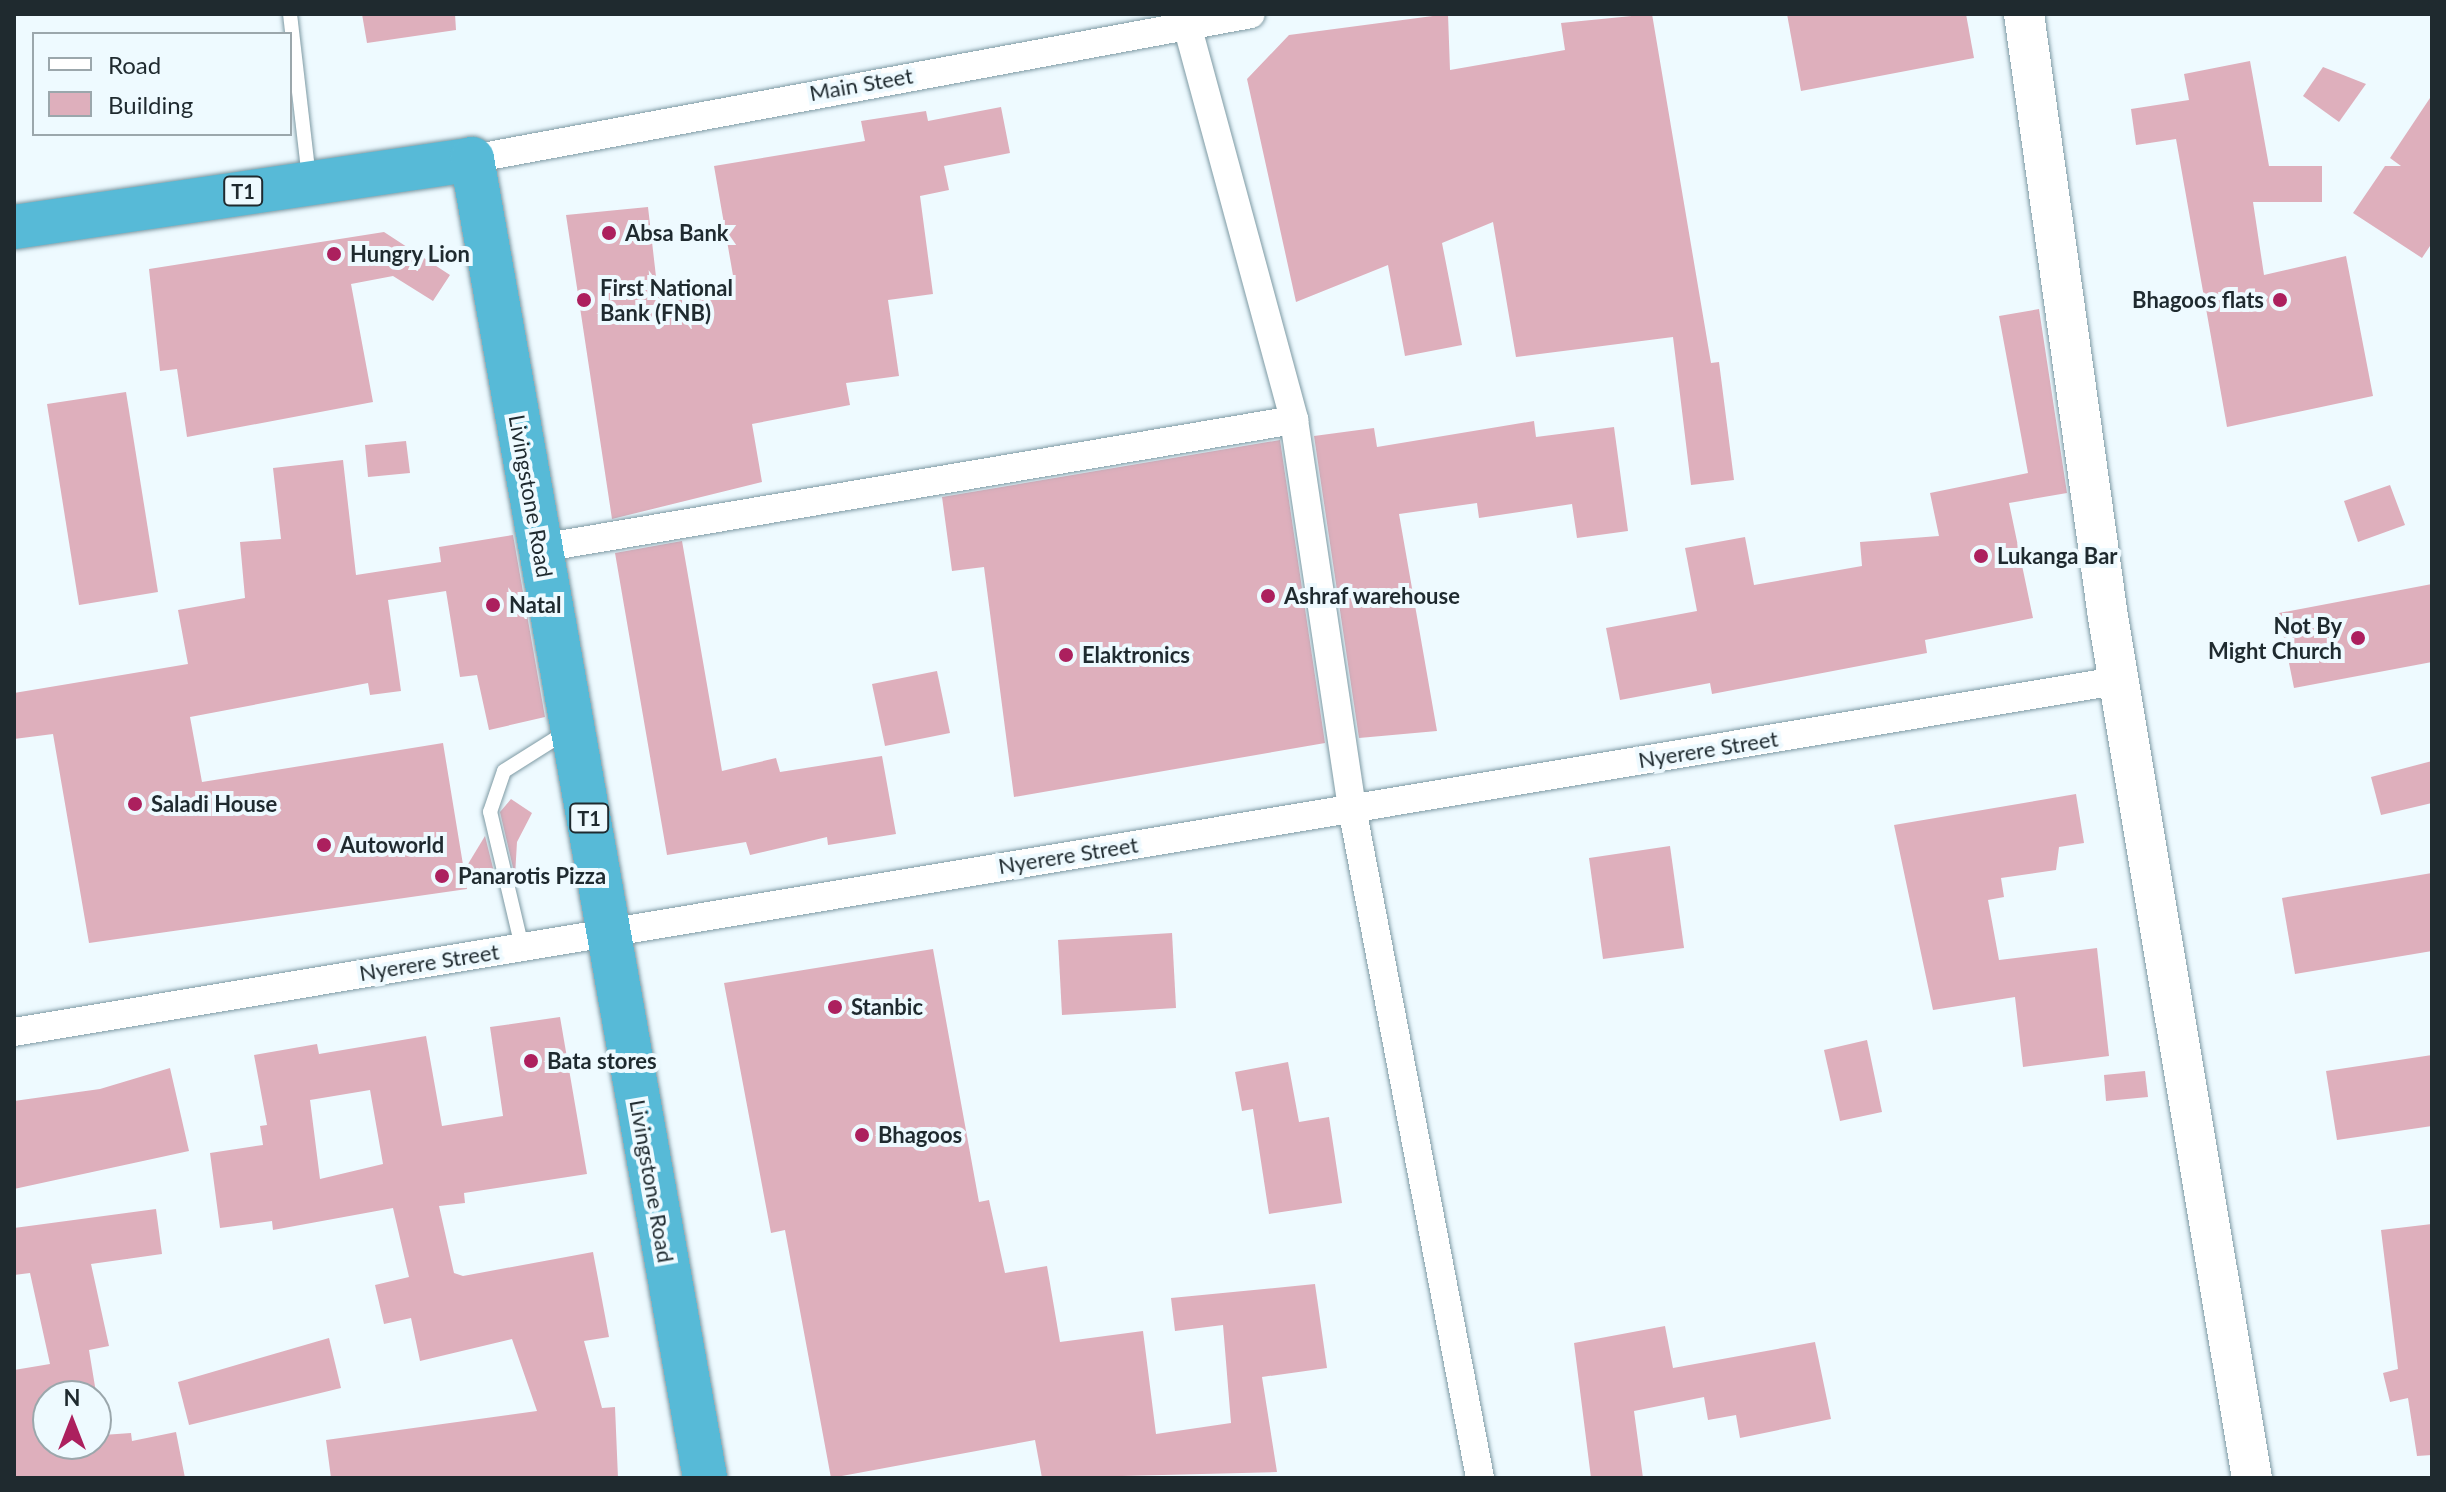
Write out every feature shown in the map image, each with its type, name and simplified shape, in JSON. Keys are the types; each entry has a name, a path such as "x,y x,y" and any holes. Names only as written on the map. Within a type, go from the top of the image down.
{"highway":[{"name":"T1","path":"14,227 472,159"},
{"name":"Livingstone Road","path":"472,159 705,1478"}],"main road":[{"path":"2024,14 2246,1477"}],"street":[{"name":"Main Steet","path":"472,159 1251,14"},
{"path":"1187,25 1294,420 1352,808 1480,1478"},
{"path":"541,548 1294,420"},
{"name":"Nyerere Street","path":"14,1032 2123,680"}],"lane":[{"path":"290,14 309,181"},
{"path":"522,947 490,812 504,771 573,728"}],"building":[{"path":"362,14 455,14 456,30 367,43"},
{"path":"1448,14 1450,70 1565,50 1561,23 1652,14 1711,363 1719,362 1734,480 1691,485 1673,337 1516,357 1493,222 1442,243 1462,345 1405,356 1388,265 1296,302 1247,79 1289,35"},
{"path":"1787,14 1966,14 1974,58 1801,91"},
{"path":"2250,61 2269,166 2322,166 2322,202 2253,202 2264,275 2346,256 2373,396 2227,427 2176,139 2136,145 2131,109 2189,100 2184,74"},
{"path":"2323,67 2366,84 2339,122 2303,96"},
{"path":"2432,95 2432,243 2422,258 2353,213 2385,166 2401,166 2390,158"},
{"path":"1001,107 1010,153 944,166 949,190 920,196 933,294 888,300 899,376 846,383 850,405 752,424 762,482 612,519 566,215 648,207 658,294 735,287 714,166 865,141 861,121 926,111 928,121"},
{"path":"384,232 450,275 433,301 393,276 351,284 373,402 187,437 177,369 160,371 149,269"},
{"path":"2039,309 2067,493 2009,503 2033,618 1925,640 1927,653 1712,694 1710,683 1620,700 1606,628 1697,611 1685,548 1745,537 1754,585 1862,566 1860,542 1939,536 1930,493 2028,473 1999,316"},
{"path":"126,392 158,592 79,605 47,404"},
{"path":"1534,421 1536,437 1614,427 1628,531 1577,538 1572,504 1479,518 1477,503 1399,514 1437,731 1359,738 1314,436 1374,428 1377,447"},
{"path":"1280,440 1325,743 1014,797 984,567 952,571 942,497"},
{"path":"406,441 410,473 368,477 365,445"},
{"path":"343,460 356,575 441,562 439,547 513,535 545,717 489,730 477,675 460,677 446,591 388,600 401,691 370,695 368,683 190,717 202,782 443,743 467,889 89,943 53,734 14,739 14,693 188,664 178,610 245,598 240,542 281,539 273,468"},
{"path":"2390,485 2405,525 2358,542 2344,501"},
{"path":"682,541 722,771 776,758 780,772 882,756 896,834 828,845 827,837 750,855 746,842 667,855 615,553"},
{"name":"Not By Might Church","path":"2432,584 2432,662 2294,688 2279,613"},
{"path":"937,671 950,733 885,746 872,684"},
{"path":"2432,761 2432,803 2381,815 2371,777"},
{"path":"2076,794 2084,843 2059,847 2056,870 2001,878 2004,897 1988,900 1999,960 2097,948 2109,1056 2023,1067 2015,997 1933,1010 1894,825"},
{"path":"511,799 532,813 517,842 515,876 500,812"},
{"path":"485,836 496,880 465,869"},
{"path":"1670,846 1684,948 1603,959 1589,858"},
{"path":"2432,873 2432,951 2295,974 2282,898"},
{"path":"1172,933 1176,1008 1062,1015 1058,940"},
{"path":"933,949 979,1202 989,1200 1005,1273 1047,1266 1060,1342 1143,1331 1156,1434 1231,1423 1223,1325 1175,1331 1171,1298 1315,1284 1327,1368 1262,1377 1277,1472 1042,1478 1035,1440 831,1478 785,1230 771,1233 724,983"},
{"path":"560,1017 587,1174 464,1193 465,1203 439,1206 454,1273 463,1276 593,1252 609,1337 584,1341 602,1408 615,1407 618,1478 331,1478 326,1440 537,1411 512,1339 420,1361 411,1318 384,1324 375,1285 409,1277 393,1208 273,1230 272,1221 220,1228 210,1153 263,1145 260,1126 267,1125 254,1055 317,1044 319,1054 426,1036 442,1126 503,1116 490,1027","holes":["370,1090 383,1164 320,1179 310,1100"]},
{"path":"1867,1040 1882,1112 1840,1121 1824,1050"},
{"path":"2432,1055 2432,1126 2337,1140 2326,1071"},
{"path":"1288,1062 1299,1122 1329,1117 1342,1203 1269,1214 1253,1109 1242,1111 1235,1072"},
{"path":"170,1068 189,1151 14,1189 14,1101 100,1089"},
{"path":"2145,1071 2148,1097 2106,1101 2104,1075"},
{"path":"156,1209 162,1254 91,1264 109,1346 89,1350 94,1380 32,1380 32,1460 112,1460 112,1434 131,1433 132,1441 176,1432 185,1478 14,1478 14,1370 50,1364 30,1273 14,1275 14,1228"},
{"path":"2432,1224 2432,1455 2417,1456 2408,1398 2390,1402 2383,1373 2398,1369 2381,1230"},
{"path":"1665,1326 1673,1368 1815,1342 1831,1419 1740,1438 1736,1415 1708,1420 1704,1397 1634,1411 1643,1478 1591,1478 1574,1343"},
{"path":"329,1338 341,1388 189,1425 178,1382"}],"place":[{"name":"Absa Bank","path":"609,233"},
{"name":"Hungry Lion","path":"334,254"},
{"name":"First National Bank (FNB)","path":"584,300"},
{"name":"Bhagoos flats","path":"2280,300"},
{"name":"Lukanga Bar","path":"1981,556"},
{"name":"Ashraf warehouse","path":"1268,596"},
{"name":"Natal","path":"493,605"},
{"name":"Not By Might Church","path":"2358,638"},
{"name":"Elaktronics","path":"1066,655"},
{"name":"Saladi House","path":"135,804"},
{"name":"Autoworld","path":"324,845"},
{"name":"Panarotis Pizza","path":"442,876"},
{"name":"Stanbic","path":"835,1007"},
{"name":"Bata stores","path":"531,1061"},
{"name":"Bhagoos","path":"862,1135"}]}
